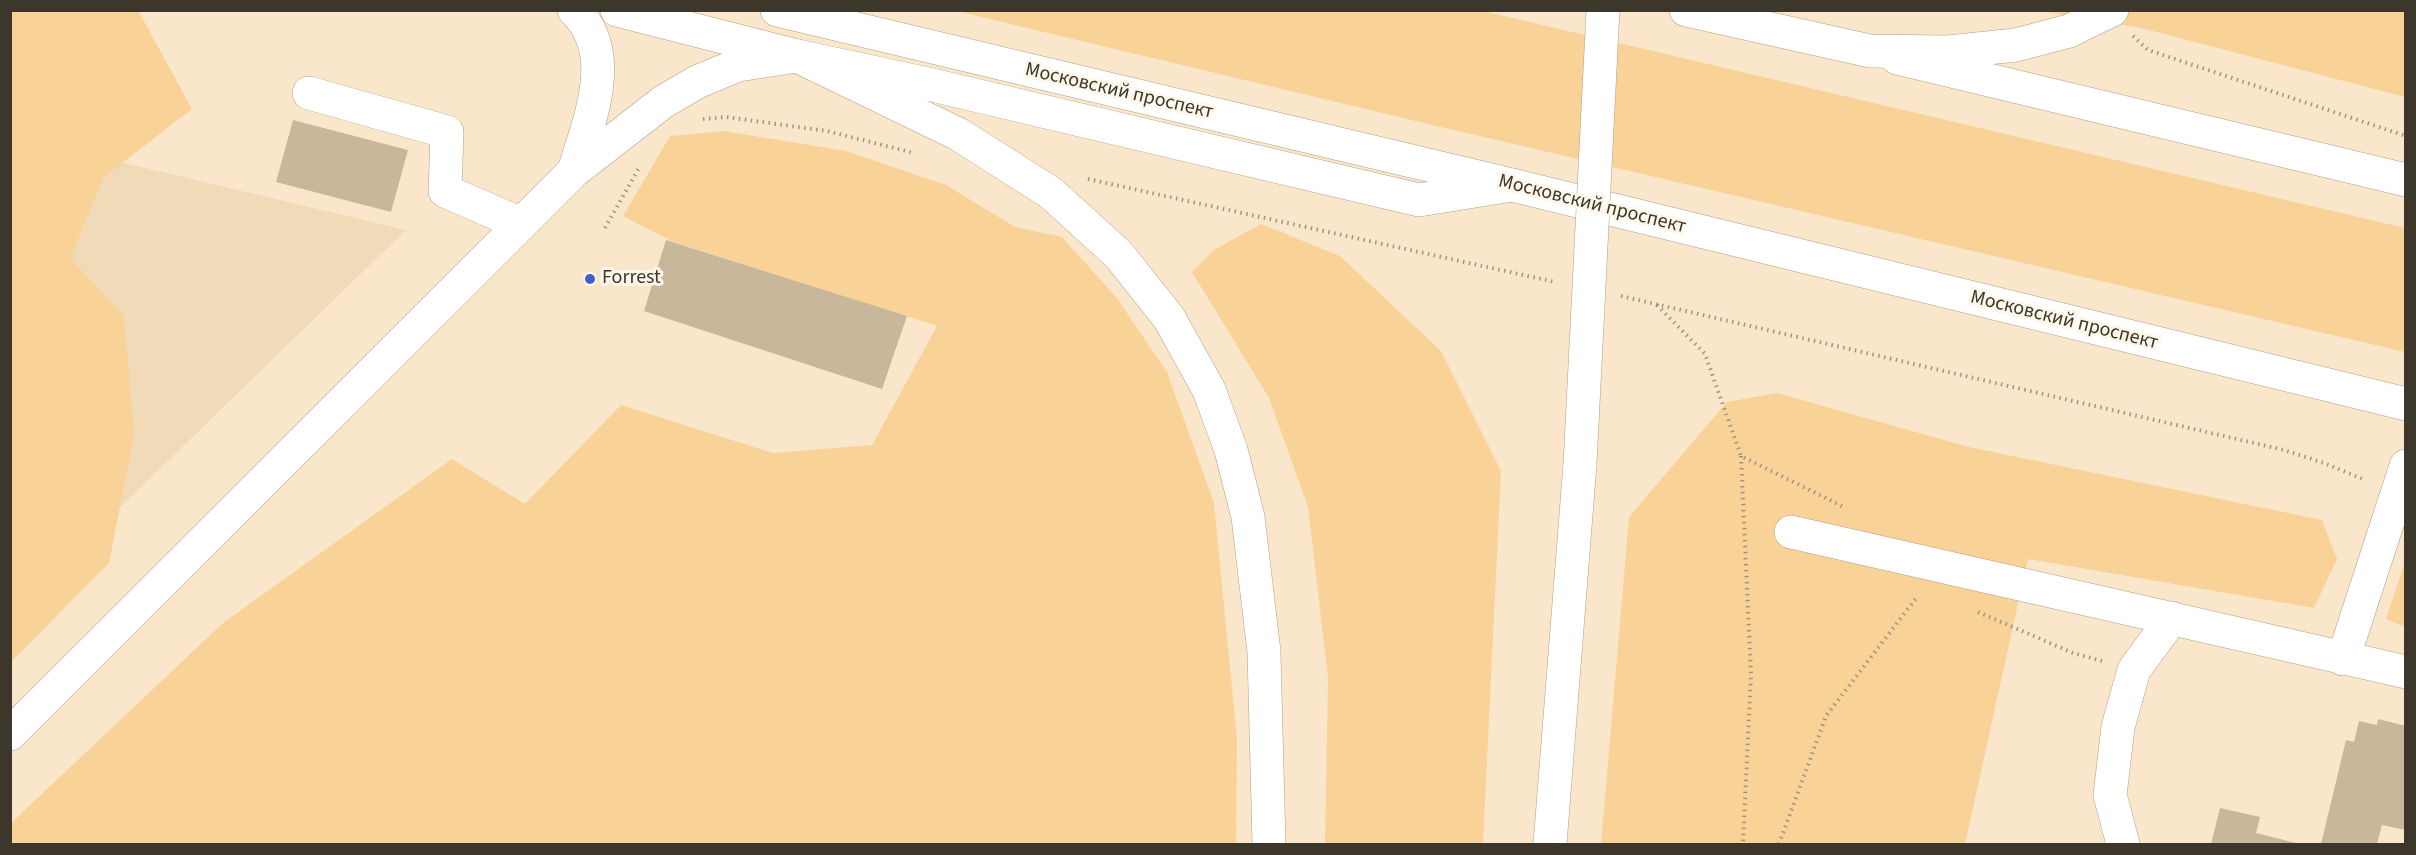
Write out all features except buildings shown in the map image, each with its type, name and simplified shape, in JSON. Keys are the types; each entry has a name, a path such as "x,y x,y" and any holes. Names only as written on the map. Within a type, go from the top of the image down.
{"main road":[{"path":"574,10 593,36 599,61 595,103 574,171"},
{"path":"617,10 797,56 940,87 1419,200 1512,185"},
{"name":"Московский проспект","path":"777,10 1512,185 2406,405"},
{"path":"1550,844 1580,464 1603,10"},
{"path":"1686,10 1870,51 2406,180"},
{"path":"1870,51 1948,52 2016,45 2069,31 2111,12"},
{"path":"10,734 574,171 663,102 697,82 738,65 797,56 958,134 1051,193 1119,255 1169,318 1209,390 1231,450 1248,517 1264,652 1269,774 1269,844"},
{"path":"309,93 447,132 445,191 522,224"},
{"path":"2334,164 2406,164"},
{"path":"2343,659 2406,466"},
{"path":"1791,532 2406,672"},
{"path":"2124,844 2110,795 2118,727 2134,670 2172,618"}],"path":[{"path":"2111,12 2148,51 2406,136"},
{"path":"693,121 726,117 827,131 925,156"},
{"path":"605,228 645,157"},
{"path":"1082,177 1565,284"},
{"path":"1611,294 2284,450 2359,476 2376,488 2394,507"},
{"path":"1741,456 1751,674 1743,844"},
{"path":"1779,844 1826,716 1924,588"}],"shaded area":[{"path":"11,10 139,12 192,109 104,177 70,258 124,316 134,435 109,563 11,662"},
{"path":"956,11 1483,11 2405,228 2405,352 1428,124"},
{"path":"2041,11 2405,11 2405,97 2141,28"},
{"path":"723,131 846,151 946,185 1015,227 1062,237 1116,297 1167,372 1214,503 1237,739 1236,844 11,844 11,823 223,623 452,459 525,504 621,405 773,453 872,445 937,326 671,241 623,216 670,136"},
{"path":"11,136 406,230 11,613"},
{"path":"1261,224 1340,256 1441,351 1501,471 1483,844 1325,844 1328,678 1308,507 1269,398 1192,272 1214,250"},
{"path":"1777,393 1969,447 2322,520 2337,559 2314,608 2028,559 1965,844 1601,844 1629,517 1727,402"},
{"path":"2405,561 2405,627 2386,619"}],"place":[{"name":"Forrest","path":"590,279"}]}
